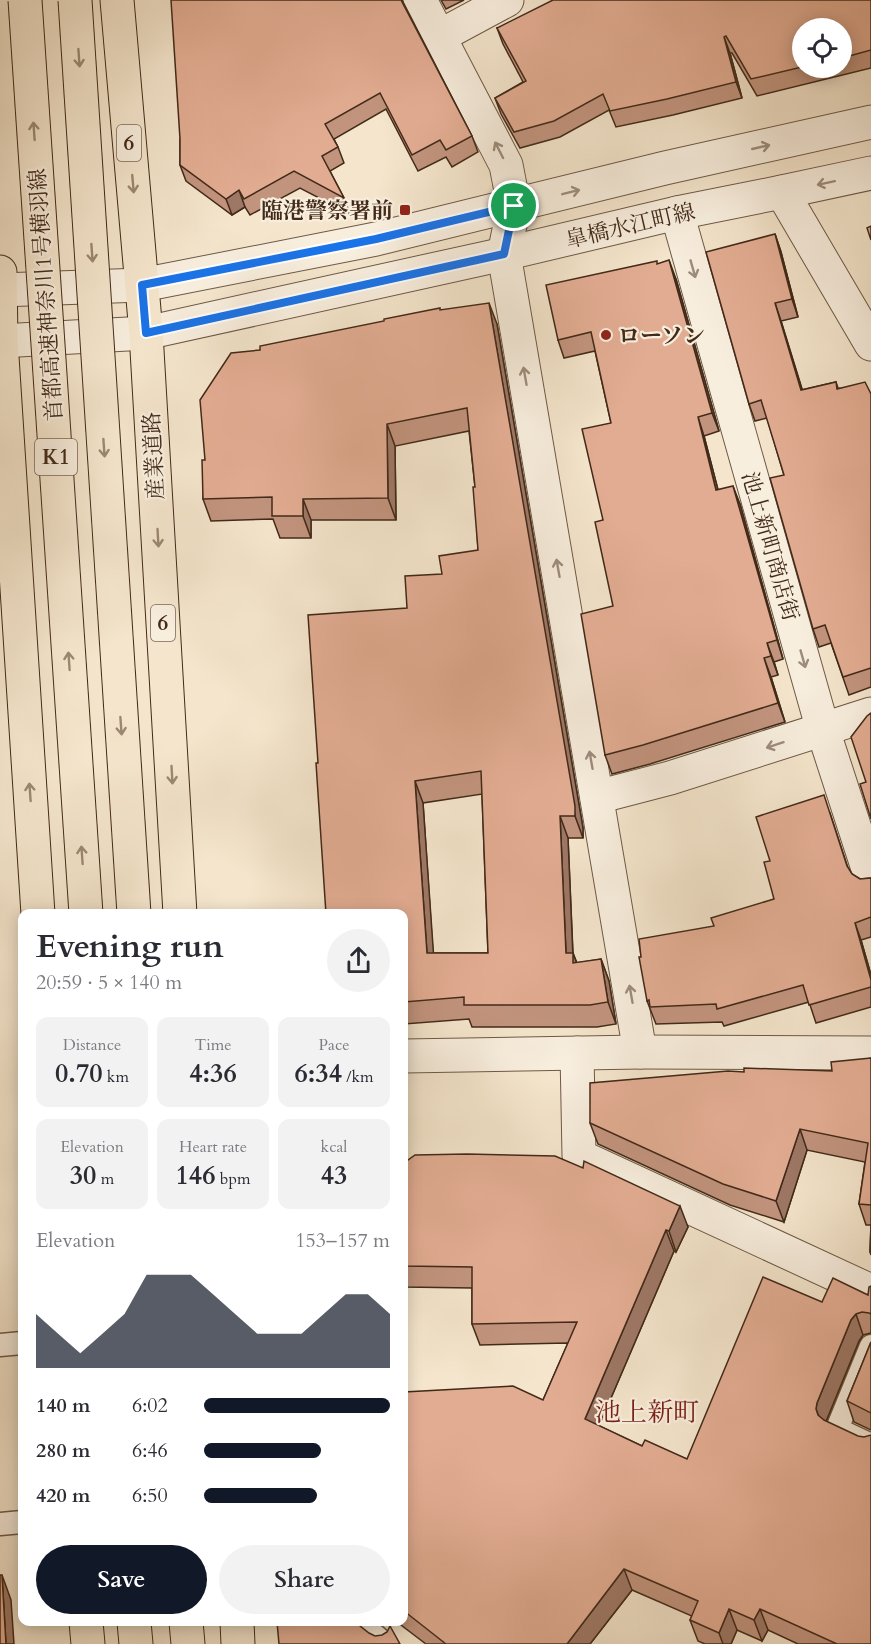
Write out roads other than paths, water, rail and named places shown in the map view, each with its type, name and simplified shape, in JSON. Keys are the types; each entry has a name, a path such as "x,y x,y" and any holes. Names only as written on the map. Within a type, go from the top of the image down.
{"main road":[{"name":"首都高速神奈川1号横羽線","path":"25,0 86,909"},
{"name":"K1","path":"75,0 134,909"},
{"name":"産業道路","path":"117,0 146,333 180,909"},
{"path":"0,284 0,341 38,909"},
{"path":"86,1626 88,1644"},
{"path":"134,1626 136,1644"},
{"path":"186,1626 188,1644"},
{"path":"237,1626 238,1644"}],"street":[{"path":"420,0 506,165 514,206 504,254 640,1052"},
{"path":"440,36 507,0"},
{"name":"皐橋水江町線","path":"0,284 142,285 376,239 665,168 871,122"},
{"name":"皐橋水江町線","path":"0,341 146,333 504,254 677,213 871,173"},
{"path":"782,192 871,344"},
{"name":"池上新町商店街","path":"677,213 823,730 871,878"},
{"path":"597,797 670,778 871,714"},
{"path":"408,1056 640,1052 871,1053"},
{"path":"578,1053 579,1156 871,1291"}],"lane":[{"path":"0,1345 18,1343"},
{"path":"871,1346 837,1429 871,1445"},
{"path":"0,1524 18,1522"},
{"path":"364,1626 385,1644"}],"place":[{"name":"臨港警察署前","path":"405,210"},
{"name":"ローソン","path":"606,335"}],"district":[{"name":"池上新町","path":"647,1412"}]}
